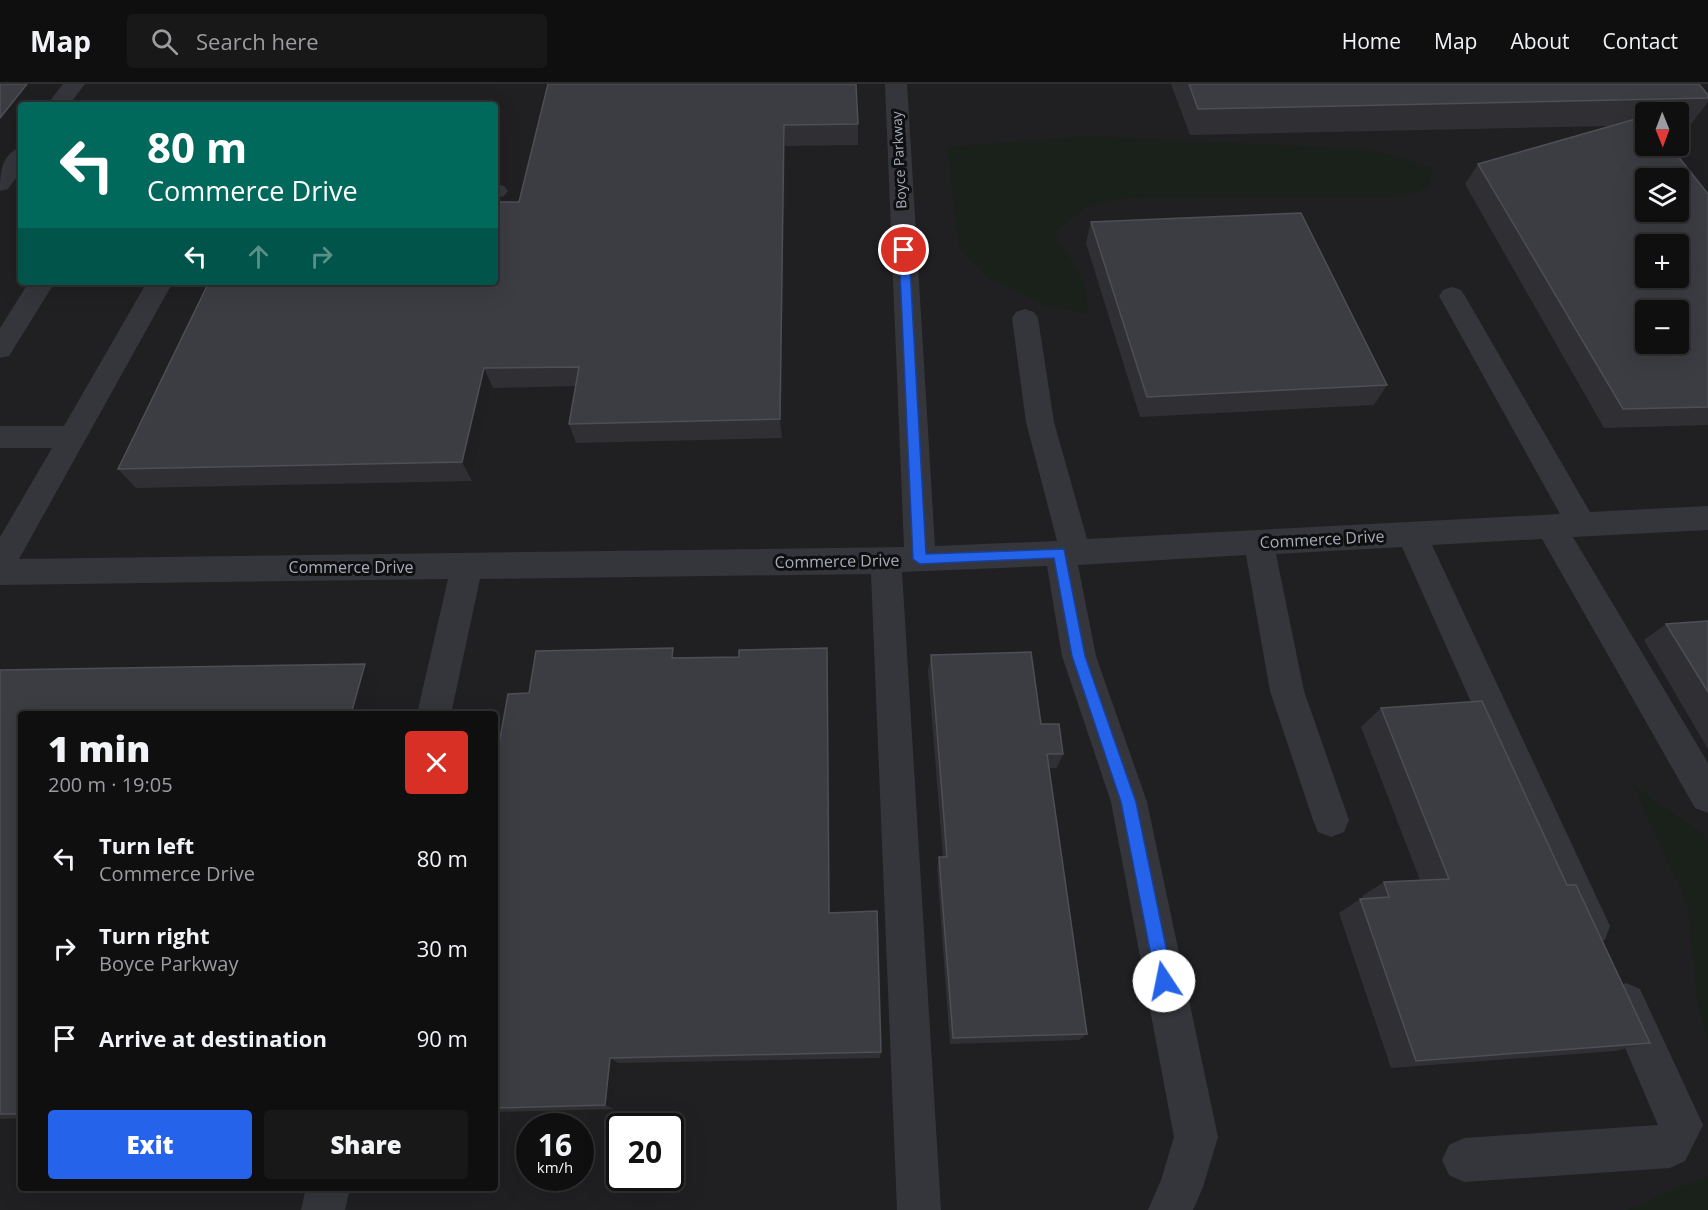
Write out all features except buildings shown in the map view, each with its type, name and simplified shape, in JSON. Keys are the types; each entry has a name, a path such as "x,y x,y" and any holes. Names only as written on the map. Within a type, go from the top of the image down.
{"street":[{"path":"60,102 74,84"},
{"name":"Boyce Parkway","path":"896,84 903,560 919,1210"},
{"path":"0,184 18,159"},
{"path":"0,349 40,285"},
{"path":"0,565 158,285"},
{"path":"1452,296 1566,526 1708,796"},
{"path":"1025,318 1040,422 1067,552 1078,656 1129,802 1196,1137 1181,1187 1170,1210"},
{"path":"0,437 72,437"},
{"name":"Commerce Drive","path":"0,572 903,560 1708,518"},
{"path":"1412,535 1682,1125 1670,1146 1464,1160"},
{"path":"1258,542 1272,603 1287,691 1331,820"},
{"path":"435,711 467,566"},
{"path":"323,1210 327,1191"}],"shaded area":[{"path":"0,84 1708,84 1708,1210 0,1210"},
{"path":"1089,136 1369,149 1432,167 1430,186 1404,197 1126,198 1086,208 1054,232 1084,283 1089,314 1047,306 988,278 959,248 947,147"},
{"path":"1632,784 1702,833 1708,844 1708,1042 1697,1001 1688,906"},
{"path":"1708,1175 1708,1210 1627,1210"}],"route":[{"path":"904,250 920,559 1059,552 1078,656 1129,802 1164,981"}]}
